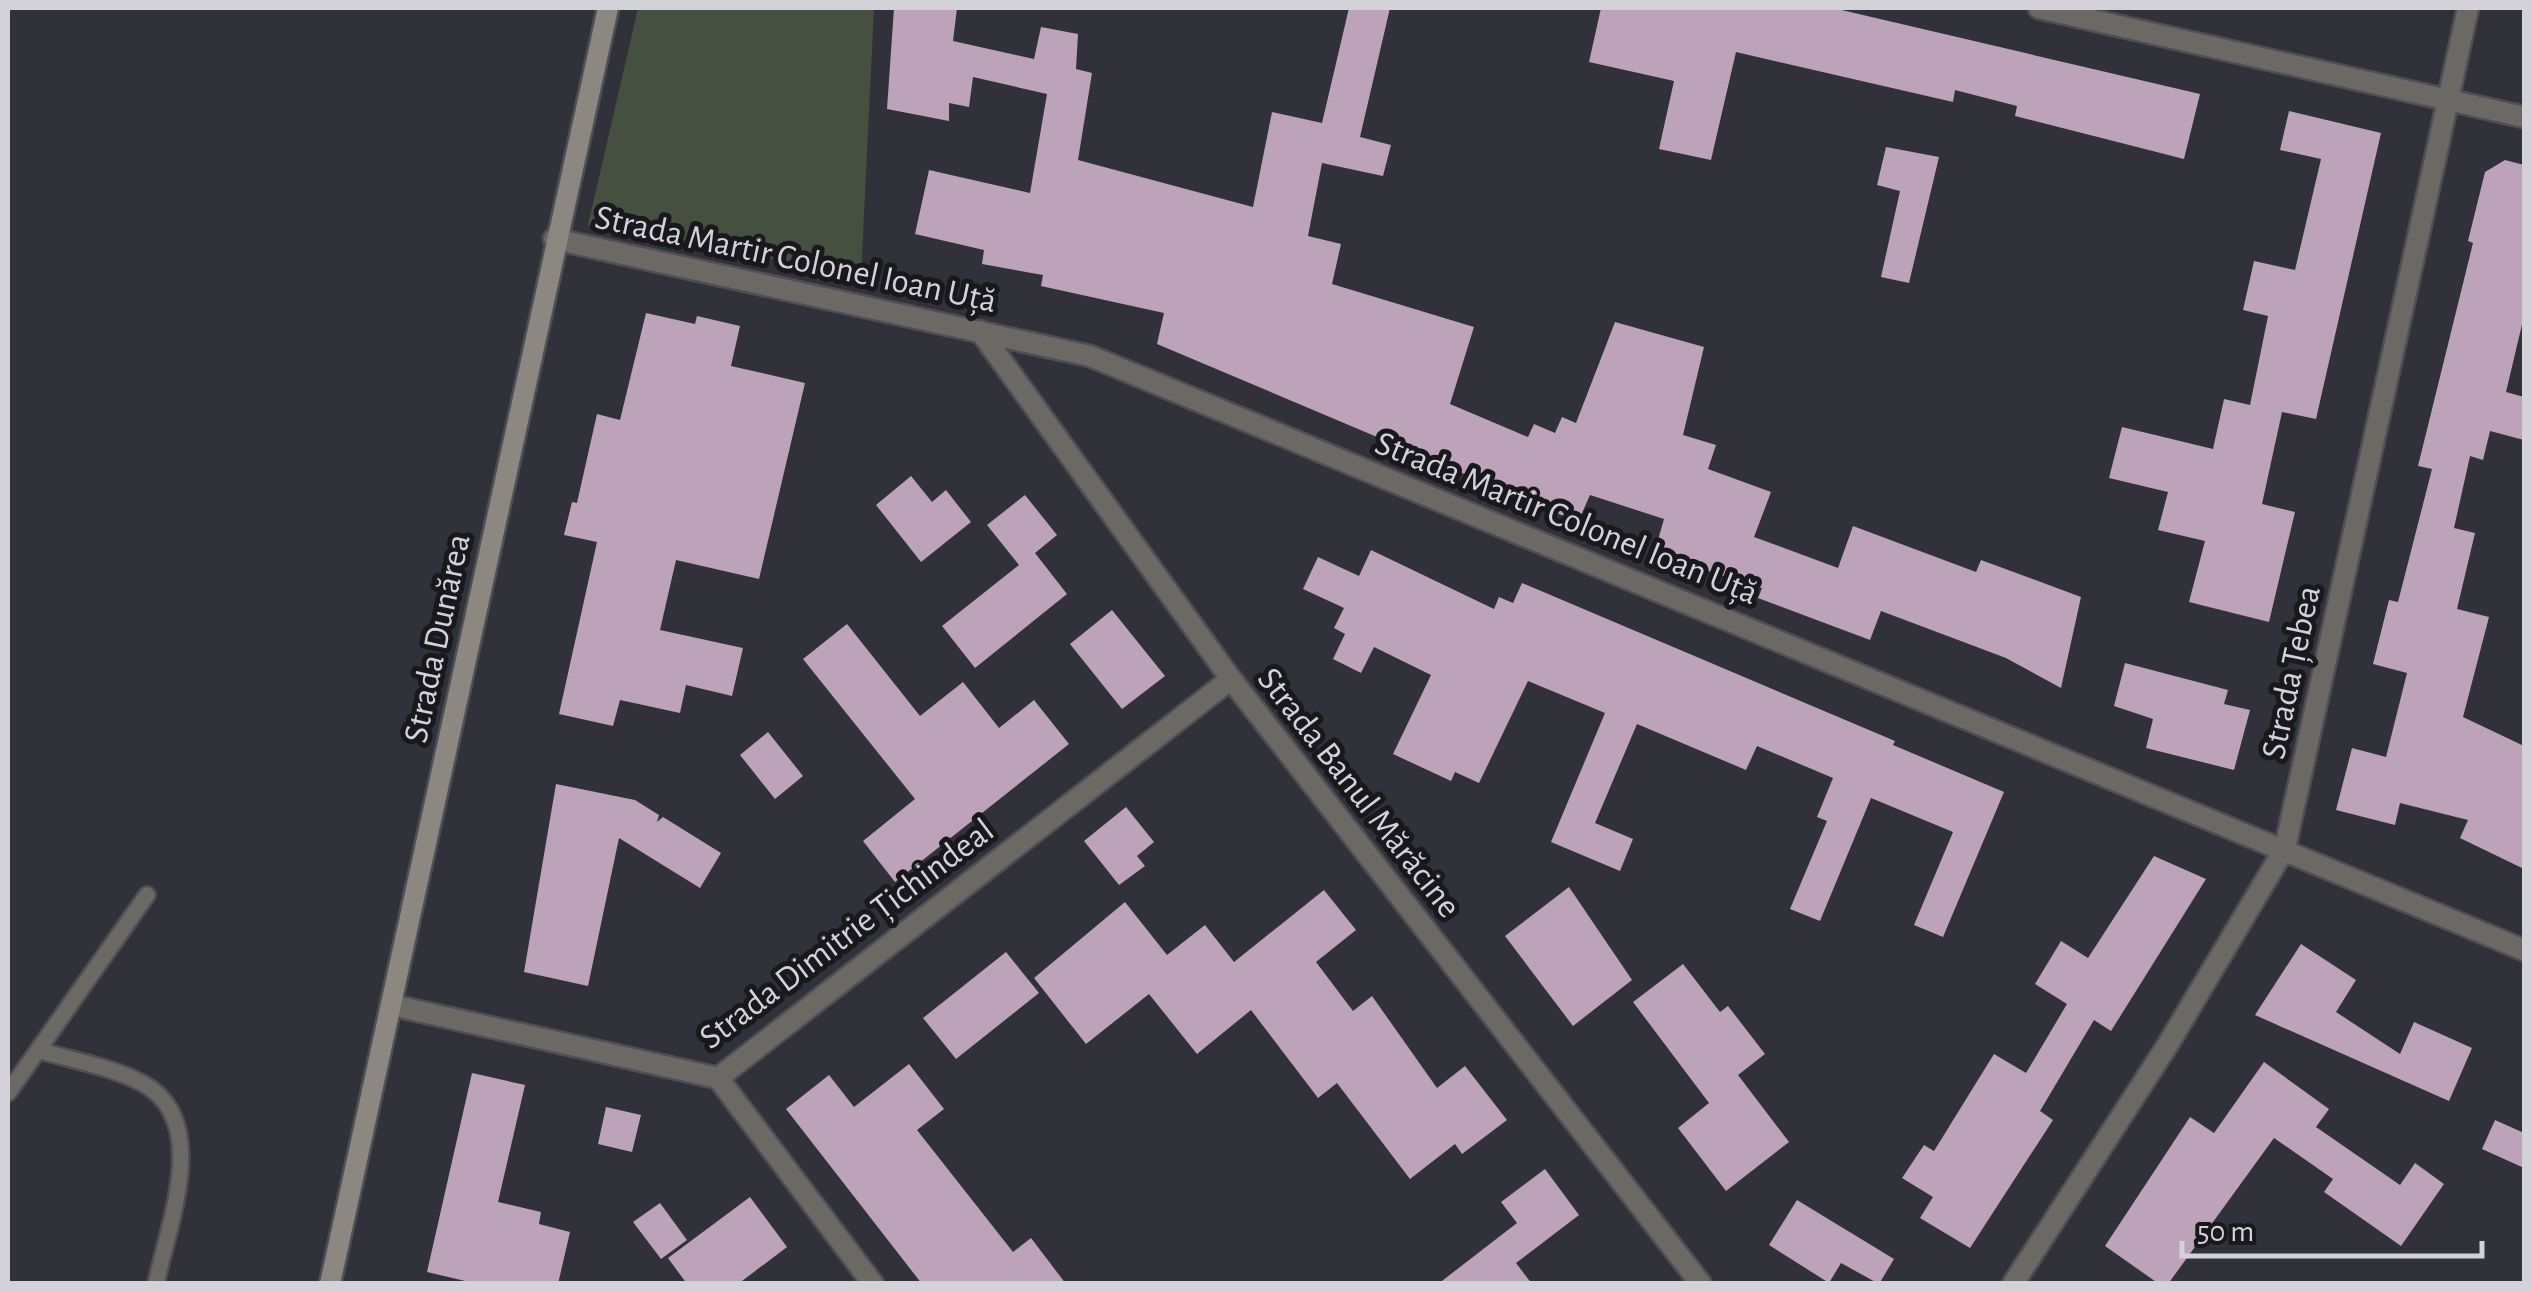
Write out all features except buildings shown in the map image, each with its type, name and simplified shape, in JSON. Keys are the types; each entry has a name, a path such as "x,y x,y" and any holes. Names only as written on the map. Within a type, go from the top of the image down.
{"street":[{"name":"Strada Dunărea","path":"330,1284 554,239 608,8"},
{"path":"2039,8 2524,117"},
{"name":"Strada Țebea","path":"2014,1284 2167,1046 2285,848 2468,8"},
{"name":"Strada Martir Colonel Ioan Uță","path":"554,239 1090,356 2524,950"},
{"name":"Strada Banul Mărăcine","path":"980,331 1232,679 1701,1284"},
{"name":"Strada Dimitrie Țichindeal","path":"391,1005 718,1078 1232,679"},
{"path":"718,1078 873,1284"}],"lane":[{"path":"8,1093 147,895"},
{"path":"38,1050 142,1083 170,1105 183,1150 156,1284"}],"green space":[{"path":"638,8 874,8 861,276 588,225"}]}
